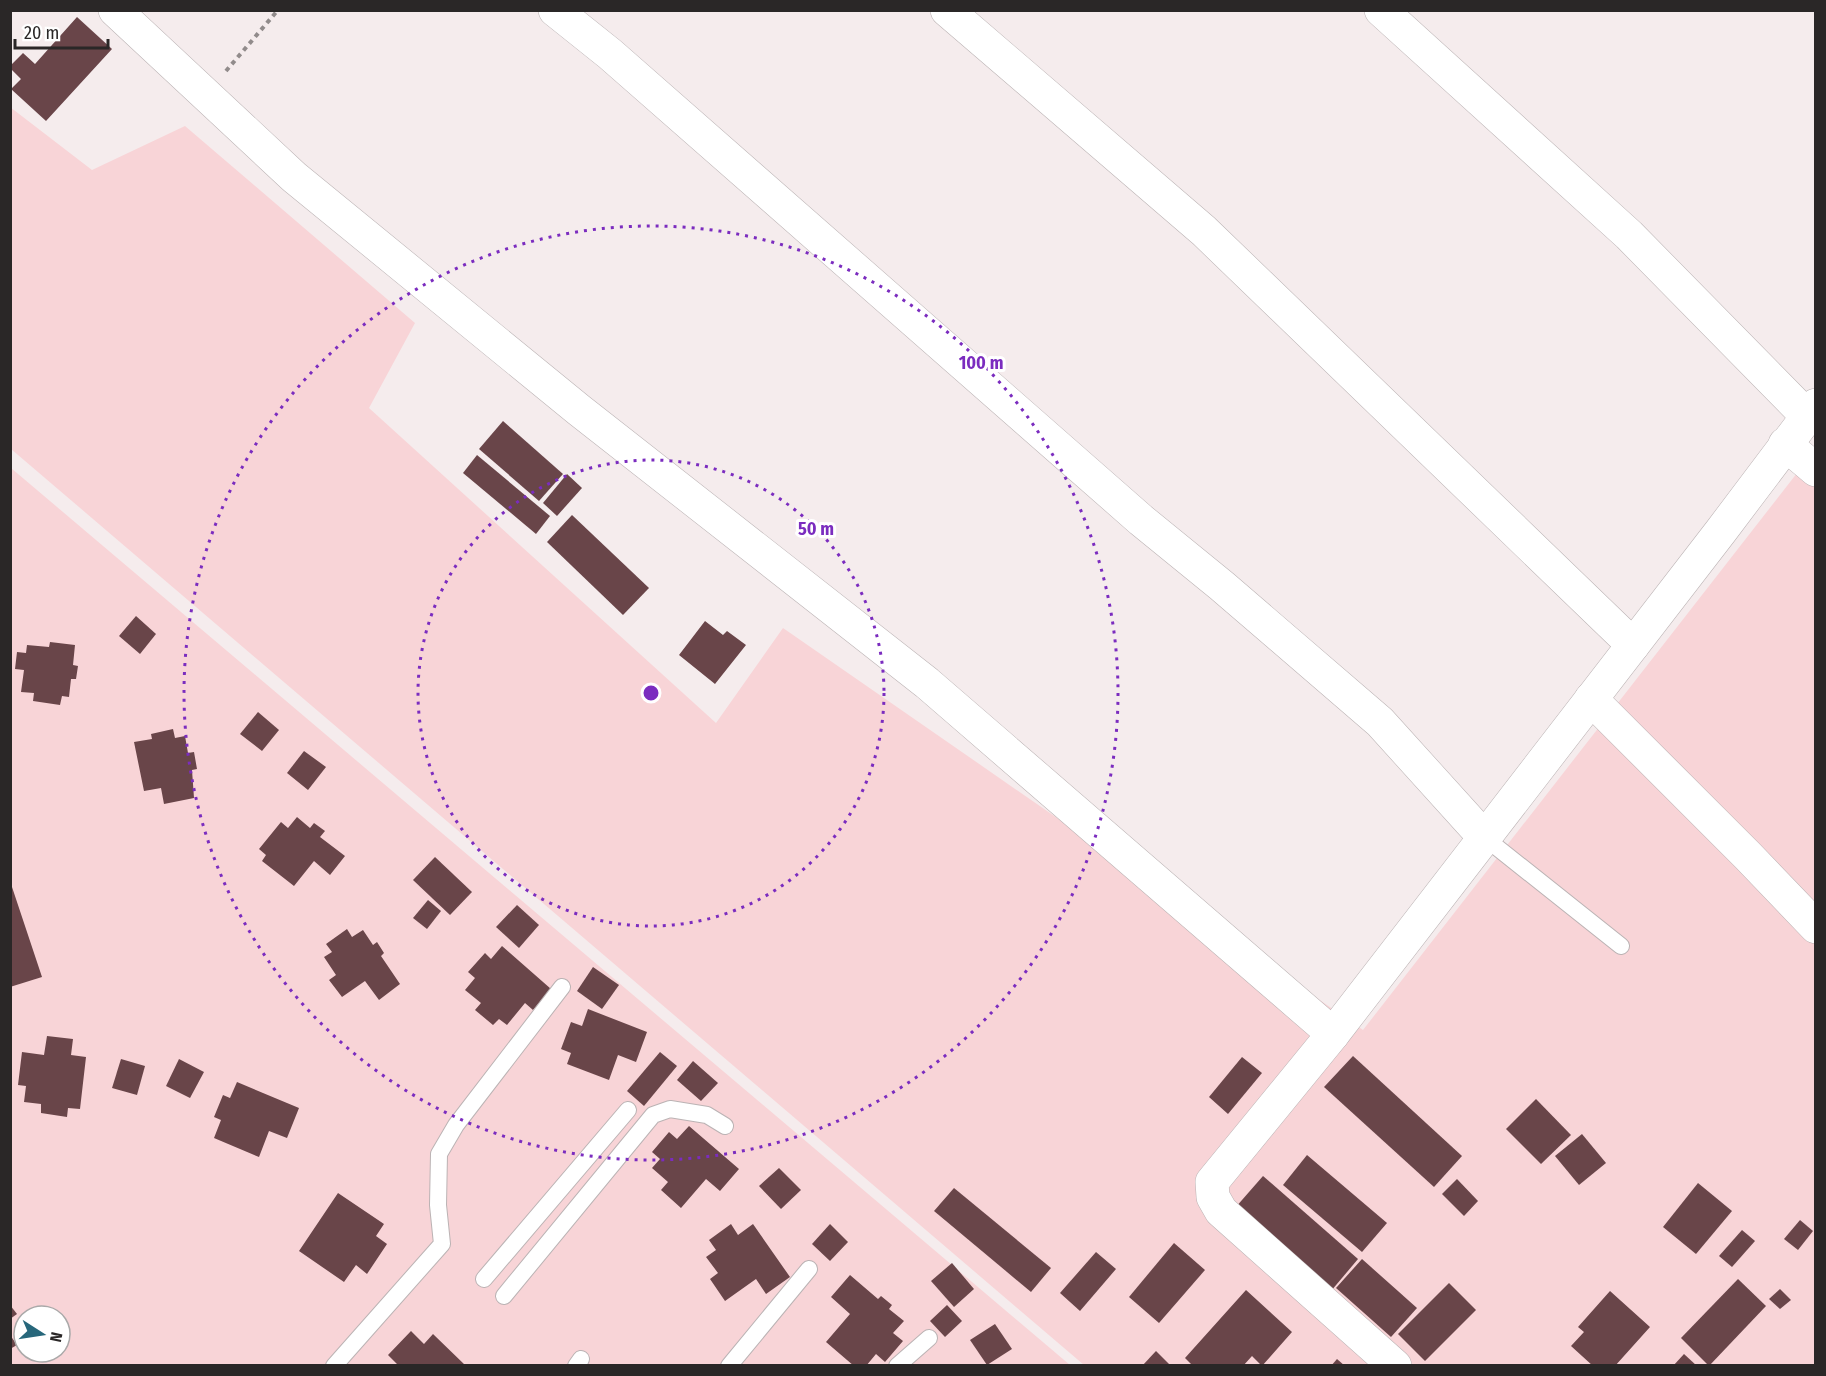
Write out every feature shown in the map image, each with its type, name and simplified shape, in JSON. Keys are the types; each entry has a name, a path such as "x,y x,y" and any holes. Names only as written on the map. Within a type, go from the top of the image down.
{"street":[{"path":"116,10 294,177 579,410 927,683 1333,1034"},
{"path":"555,10 610,54 1141,520 1222,586 1380,722 1484,837"},
{"path":"947,10 1204,231 1633,645"},
{"path":"1381,10 1629,235 1811,410 1721,531 1333,1034 1212,1182 1213,1197 1221,1211 1395,1365"},
{"path":"1785,444 1815,470"},
{"path":"1591,699 1748,856 1815,927"}],"lane":[{"path":"1484,837 1621,946"},
{"path":"334,1365 442,1244 438,1205 439,1154 456,1125 562,987"},
{"path":"504,1296 653,1115 670,1109 708,1115 725,1126"},
{"path":"484,1279 628,1110"},
{"path":"729,1365 809,1269"},
{"path":"897,1365 929,1338"}],"path":[{"path":"206,95 278,10"}],"shaded area":[{"path":"10,107 92,170 185,126 415,323 369,408 716,723 783,628 1363,1030 1815,450 1815,1365 1084,1365 11,449"},
{"path":"11,468 1070,1365 11,1365"}],"building":[{"path":"77,17 112,49 46,121 11,89 21,79 10,66 23,53 35,64"},
{"path":"503,421 563,474 539,501 479,449"},
{"path":"477,455 550,516 536,534 463,473"},
{"path":"567,474 582,488 557,516 543,503"},
{"path":"572,515 649,588 623,615 547,542"},
{"path":"136,616 156,634 140,654 119,636"},
{"path":"705,621 723,635 727,631 746,645 715,684 679,655"},
{"path":"50,642 75,645 73,665 78,666 76,679 71,679 69,697 62,696 60,705 33,701 34,693 21,692 24,670 15,669 17,652 26,653 27,645 49,647"},
{"path":"258,712 279,730 262,751 240,734"},
{"path":"173,729 175,738 185,736 188,753 194,752 197,769 192,770 194,798 164,804 161,788 144,791 134,742 152,739 151,734"},
{"path":"304,751 326,767 308,790 287,773"},
{"path":"297,817 310,828 314,823 325,831 320,837 345,856 330,875 314,861 294,886 262,861 266,855 259,849 281,822 288,828"},
{"path":"435,857 472,892 450,915 413,880"},
{"path":"10,881 42,977 10,987"},
{"path":"428,900 441,911 427,929 413,918"},
{"path":"517,905 539,925 519,948 496,927"},
{"path":"347,929 352,937 363,930 373,945 377,942 384,953 381,956 400,984 379,1000 365,981 342,997 329,980 336,975 324,957 332,952 326,944"},
{"path":"502,946 551,989 533,1010 525,1003 507,1025 499,1019 493,1025 475,1010 481,1003 465,990 475,978 468,972 485,953 491,959"},
{"path":"593,967 619,985 602,1009 577,991"},
{"path":"588,1009 647,1032 636,1062 618,1055 609,1080 567,1064 571,1053 561,1049 571,1022 582,1026"},
{"path":"47,1036 73,1039 71,1055 86,1057 80,1109 68,1108 67,1117 41,1113 41,1104 24,1102 26,1086 18,1085 22,1052 44,1055"},
{"path":"660,1052 677,1066 644,1106 627,1091"},
{"path":"1353,1056 1462,1156 1434,1187 1324,1087"},
{"path":"1242,1057 1262,1073 1228,1114 1209,1097"},
{"path":"121,1059 145,1066 137,1095 112,1088"},
{"path":"179,1059 204,1072 190,1098 166,1086"},
{"path":"693,1061 718,1083 701,1101 677,1080"},
{"path":"237,1082 299,1108 287,1138 269,1131 259,1157 214,1138 221,1120 214,1117 223,1095 230,1098"},
{"path":"1536,1099 1571,1135 1541,1164 1506,1129"},
{"path":"689,1126 739,1169 720,1191 706,1179 681,1208 661,1190 668,1182 652,1168 660,1159 652,1152 669,1132 677,1139"},
{"path":"1582,1134 1606,1163 1579,1185 1555,1156"},
{"path":"1307,1155 1387,1223 1362,1252 1283,1185"},
{"path":"779,1168 801,1190 781,1209 759,1186"},
{"path":"1263,1176 1358,1259 1331,1291 1235,1208"},
{"path":"1457,1179 1478,1201 1464,1216 1442,1194"},
{"path":"1698,1183 1732,1211 1696,1254 1663,1227"},
{"path":"954,1188 1051,1268 1031,1292 934,1211"},
{"path":"338,1193 384,1224 376,1236 387,1244 367,1274 356,1265 344,1282 299,1251"},
{"path":"1800,1220 1813,1231 1798,1250 1784,1239"},
{"path":"731,1224 738,1235 753,1224 790,1277 766,1294 756,1279 725,1301 710,1279 718,1273 706,1257 716,1250 709,1240"},
{"path":"830,1224 848,1242 830,1261 812,1244"},
{"path":"1742,1230 1755,1241 1732,1267 1719,1256"},
{"path":"1174,1243 1205,1270 1159,1323 1129,1297"},
{"path":"1096,1252 1116,1269 1080,1311 1060,1293"},
{"path":"1362,1259 1417,1308 1391,1337 1336,1288"},
{"path":"952,1263 974,1289 954,1307 931,1281"},
{"path":"850,1275 878,1299 881,1296 892,1305 889,1309 904,1321 893,1333 903,1341 885,1362 876,1354 866,1366 854,1366 826,1342 850,1314 831,1297"},
{"path":"1738,1279 1766,1306 1709,1366 1681,1338"},
{"path":"1449,1283 1476,1310 1425,1361 1398,1334"},
{"path":"1780,1289 1791,1300 1780,1309 1769,1299"},
{"path":"1246,1290 1292,1332 1262,1366 1252,1356 1243,1366 1193,1366 1185,1358"},
{"path":"1610,1291 1650,1327 1615,1366 1593,1366 1571,1346 1584,1332 1578,1327"},
{"path":"10,1305 12,1318 10,1319"},
{"path":"947,1305 962,1321 945,1337 930,1321"},
{"path":"995,1324 1012,1349 987,1365 970,1340"},
{"path":"411,1331 424,1344 433,1334 466,1366 399,1366 388,1355"},
{"path":"10,1335 12,1348 10,1349"},
{"path":"1156,1351 1171,1366 1142,1366"},
{"path":"1684,1354 1697,1366 1673,1366"},
{"path":"1337,1359 1345,1366 1331,1366"}]}
